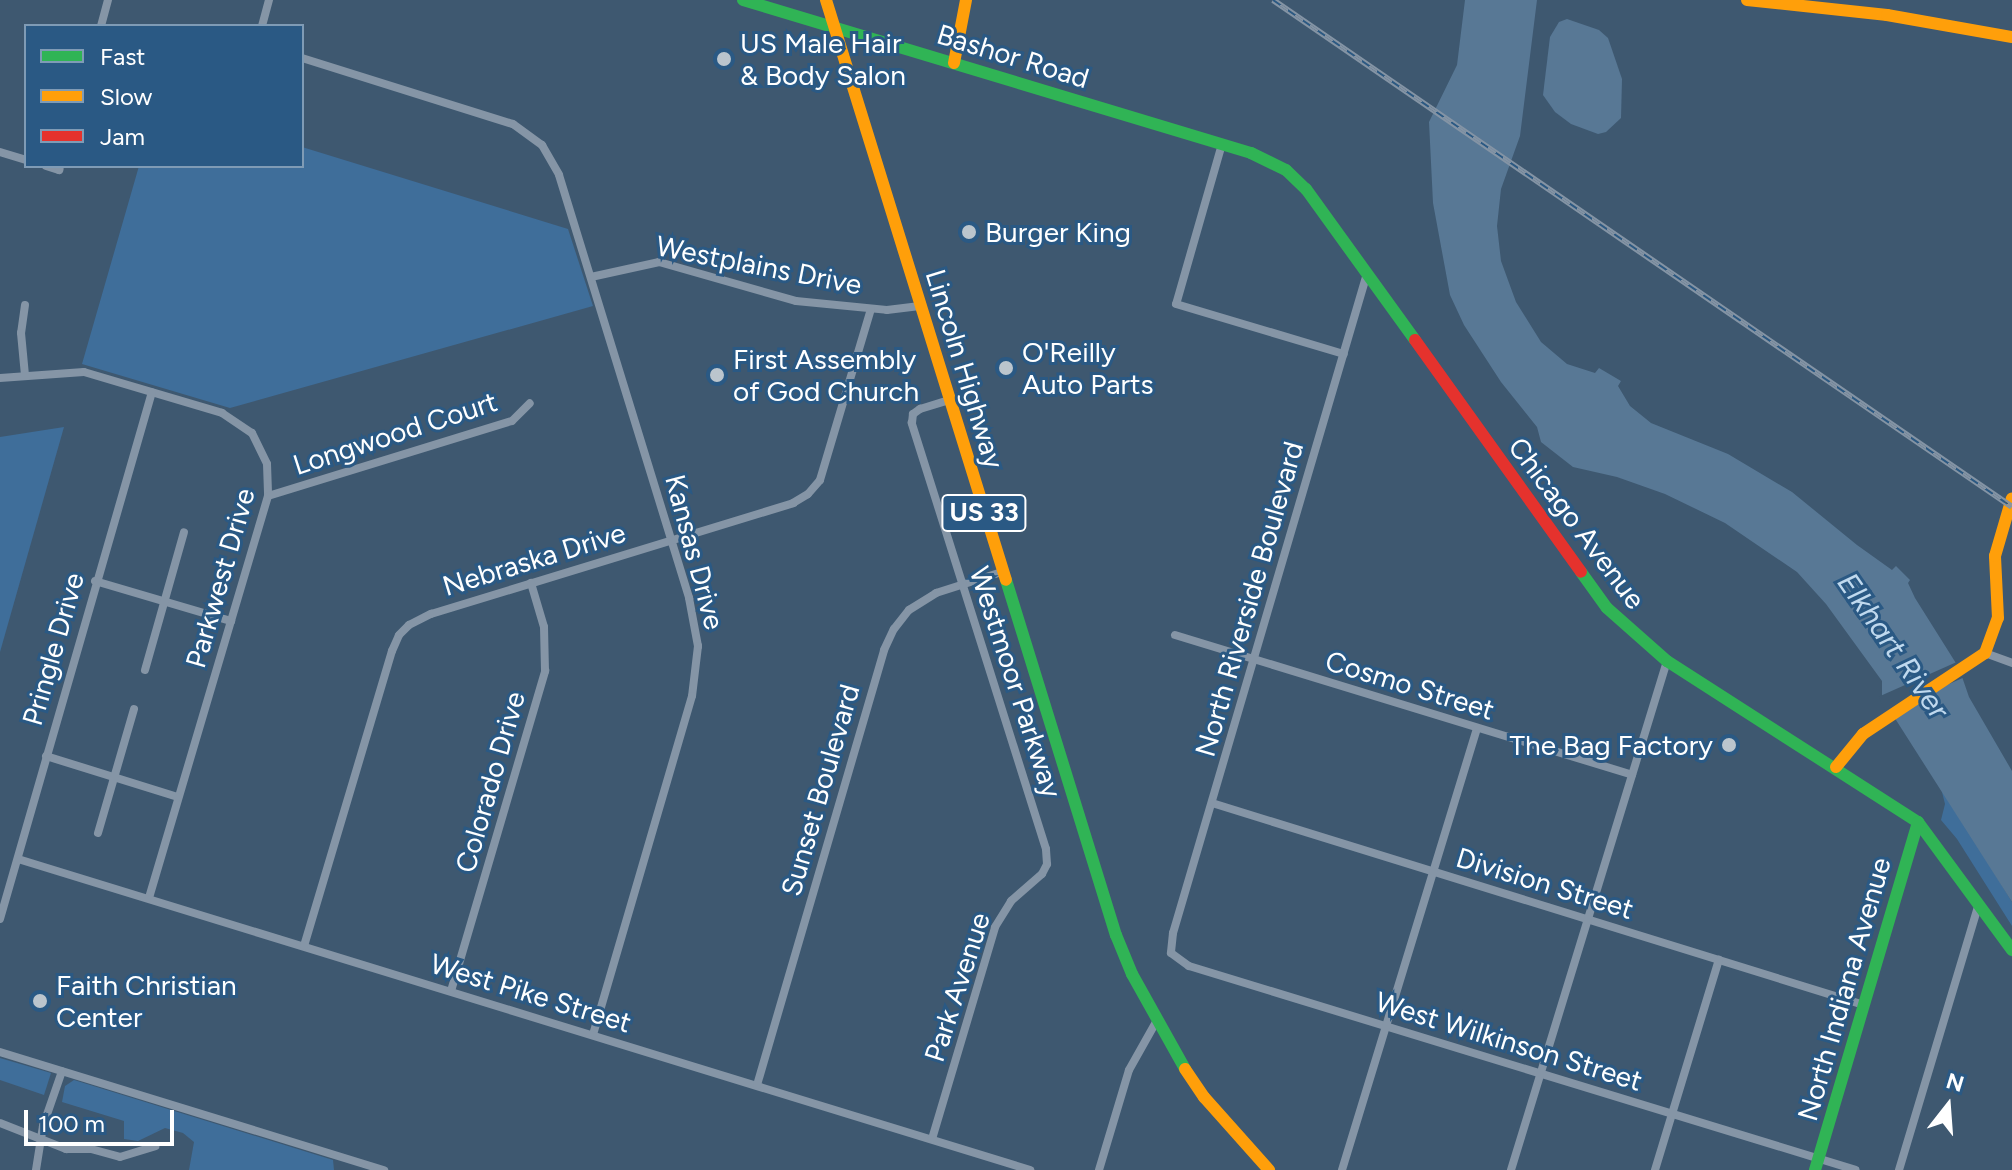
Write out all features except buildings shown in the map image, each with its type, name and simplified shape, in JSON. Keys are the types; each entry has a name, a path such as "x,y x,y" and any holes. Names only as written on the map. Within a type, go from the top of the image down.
{"main road":[{"name":"Bashor Road","path":"743,0 1222,144"},
{"name":"Lincoln Highway","path":"826,0 1116,935 1156,1022"},
{"path":"954,63 966,0"},
{"path":"1747,0 1887,15 2012,37"},
{"name":"Chicago Avenue","path":"1222,144 1271,160 1297,179 1607,608 1667,661 1918,822 2012,950"},
{"path":"1836,767 1856,740 1985,653 1998,618 1995,556 2012,498"},
{"name":"North Indiana Avenue","path":"1817,1164 1918,822"},
{"name":"US 33","path":"1156,1022 1204,1097 1269,1170"}],"street":[{"path":"102,24 108,0"},
{"path":"263,24 269,0"},
{"name":"Kansas Drive","path":"304,59 513,124 542,145 559,175 672,540 695,621 698,646 692,696 593,1035"},
{"path":"1222,144 1176,304 1344,354"},
{"path":"0,152 24,159"},
{"name":"Westplains Drive","path":"591,277 659,262 776,297 871,309 920,306"},
{"name":"North Riverside Boulevard","path":"1173,933 1366,277"},
{"path":"25,305 21,333 25,375"},
{"name":"Nebraska Drive","path":"304,946 399,635 409,625 431,614 793,503 808,494 820,480 871,309"},
{"name":"Parkwest Drive","path":"0,378 73,370 152,392 222,413 244,425 264,452 270,480 268,496 149,898"},
{"name":"Pringle Drive","path":"0,919 152,392"},
{"name":"Westmoor Parkway","path":"950,400 920,409 913,414 912,423 1046,849 1047,864"},
{"name":"Longwood Court","path":"268,496 512,421 530,403"},
{"path":"145,670 184,532"},
{"name":"Sunset Boulevard","path":"757,1085 884,650 909,610 936,593 1002,572"},
{"path":"95,581 231,621"},
{"name":"Colorado Drive","path":"451,991 545,671 544,627 531,583"},
{"name":"Cosmo Street","path":"1175,635 1632,775"},
{"path":"1985,653 2012,663"},
{"path":"1511,1170 1667,661"},
{"path":"98,833 134,709"},
{"path":"1342,1170 1477,728"},
{"path":"46,756 178,797"},
{"name":"Division Street","path":"1212,803 1864,1005"},
{"name":"West Pike Street","path":"18,859 1030,1170"},
{"name":"Park Avenue","path":"932,1139 995,927 1011,901 1042,874 1047,864"},
{"path":"1899,1170 1979,904"},
{"name":"West Wilkinson Street","path":"1173,933 1171,953 1180,962 1672,1114 1817,1164 1856,1170"},
{"path":"1655,1170 1719,960"},
{"path":"1099,1170 1129,1070 1156,1022"},
{"path":"0,1052 384,1170"},
{"path":"36,1170 41,1141 62,1071"},
{"path":"0,1123 41,1141 120,1157 155,1146"}],"shaded area":[{"path":"304,148 568,229 593,306 230,408 82,364 138,168 304,168"},
{"path":"64,427 0,652 0,437"},
{"path":"1940,784 2012,902 2012,926 1957,839 1941,820 1945,804"},
{"path":"0,1058 51,1073 44,1095 0,1080"},
{"path":"74,1080 333,1160 334,1170 189,1170 194,1142 183,1133 165,1128 138,1141 124,1139 124,1121 62,1102 65,1086"}],"water":[{"name":"Elkhart River","path":"1465,0 1537,0 1520,136 1501,189 1497,226 1501,261 1516,302 1541,342 1567,364 1595,373 1599,368 1621,381 1618,386 1630,406 1651,423 1728,454 1792,492 1857,545 1892,570 1896,566 1910,580 1908,583 1915,598 1959,668 1969,697 2012,771 2012,902 1882,698 1882,681 1826,604 1797,572 1725,523 1665,494 1617,477 1573,467 1541,442 1537,427 1501,382 1464,325 1450,295 1433,203 1429,122 1457,65"},
{"path":"1567,19 1599,30 1608,38 1622,79 1621,118 1606,132 1598,134 1571,124 1555,112 1543,95 1550,37 1559,22"}],"pier":[{"path":"1959,661 1966,677 1886,712 1879,697"}],"railway":[{"path":"1273,0 2012,507"}],"traffic: fast":[{"path":"743,0 1251,153 1286,170 1306,189 1415,340"},
{"path":"1581,572 1607,608 1667,661 1918,822 2012,950"},
{"path":"1006,580 1116,935 1132,974 1185,1069"},
{"path":"1815,1170 1918,822"}],"traffic: slow":[{"path":"826,0 1006,580"},
{"path":"954,63 966,0"},
{"path":"1747,0 1887,15 2012,37"},
{"path":"1836,767 1863,734 1985,653 1998,618 1995,556 2012,498"},
{"path":"1185,1069 1204,1097 1269,1170"}],"traffic: jam":[{"path":"1415,340 1581,572"}],"place":[{"name":"US Male Hair & Body Salon","path":"724,59"},
{"name":"Burger King","path":"969,232"},
{"name":"O'Reilly Auto Parts","path":"1006,368"},
{"name":"First Assembly of God Church","path":"717,375"},
{"name":"The Bag Factory","path":"1729,745"},
{"name":"Faith Christian Center","path":"40,1001"}]}
